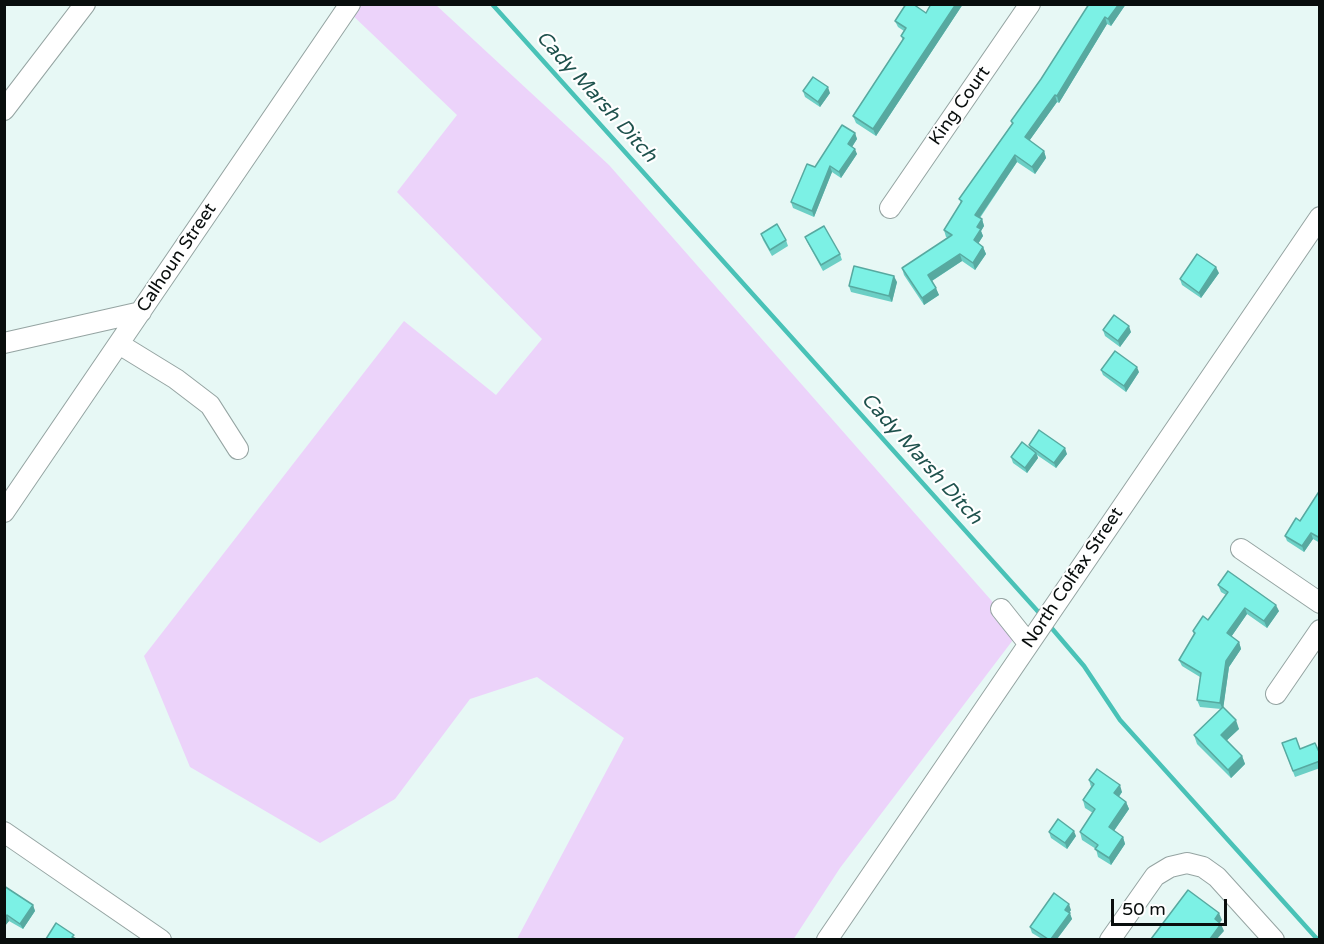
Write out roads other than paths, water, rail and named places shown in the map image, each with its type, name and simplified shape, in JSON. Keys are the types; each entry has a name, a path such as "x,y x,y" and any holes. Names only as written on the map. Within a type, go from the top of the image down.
{"street":[{"path":"4,110 86,4"},
{"name":"Calhoun Street","path":"4,512 350,4"},
{"name":"King Court","path":"890,208 1030,4"},
{"name":"North Colfax Street","path":"827,939 1016,661 1024,638 1058,600 1320,217"},
{"path":"4,343 141,312"},
{"path":"119,344 176,379 210,405 238,449"},
{"path":"1241,549 1320,603"},
{"path":"1001,609 1024,638"},
{"path":"1276,694 1320,630"},
{"path":"4,832 161,939"},
{"path":"1110,939 1155,876 1170,867 1187,863 1210,871 1217,877 1274,939"}],"waterway":[{"name":"Cady Marsh Ditch","path":"492,4 1042,616"},
{"name":"Cady Marsh Ditch","path":"1049,625 1084,666 1120,720 1318,940"}]}
